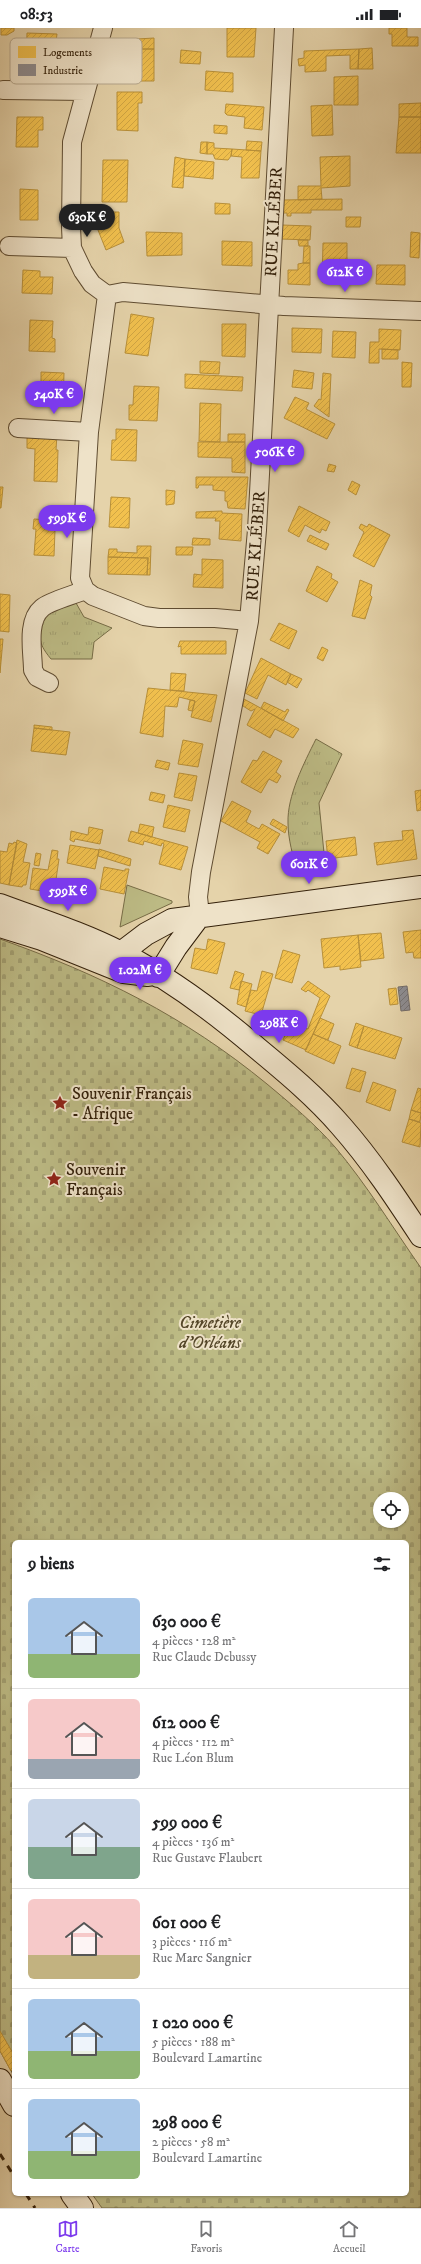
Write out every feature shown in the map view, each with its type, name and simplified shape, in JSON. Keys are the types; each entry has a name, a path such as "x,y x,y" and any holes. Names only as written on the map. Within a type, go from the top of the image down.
{"street":[{"path":"100,38 103,28"},
{"name":"RUE KLÉBER","path":"200,915 198,897 201,872 249,621 257,530 284,28"},
{"path":"88,84 72,142 72,248 83,271 92,284 106,295 123,292 268,305 421,311"},
{"path":"3,90 86,91"},
{"path":"9,246 72,248"},
{"path":"106,295 89,432 80,578 85,590 93,596 144,616 159,618 215,618 249,621"},
{"path":"18,428 89,432"},
{"path":"49,683 36,677 34,670 33,624 36,616 42,607 85,590"},
{"path":"121,953 162,924 200,915 421,887"},
{"path":"0,905 82,935 121,953 158,976 233,1027 322,1106 363,1154 421,1236"},
{"path":"158,976 176,947 200,915"},
{"path":"0,926 42,939 124,972 158,976"},
{"path":"0,2080 12,2101"},
{"path":"73,2196 82,2208"}],"green space":[{"path":"76,603 84,617 112,628 94,642 92,659 51,659 46,653 40,638 44,614"},
{"path":"316,739 342,754 319,803 325,863 297,871 289,835 288,813 297,780"},
{"path":"127,885 172,901 172,903 120,927"},
{"name":"Cimetière d'Orléans","path":"0,939 73,967 140,1000 173,1018 204,1038 267,1084 311,1122 347,1161 421,1268 421,2208 102,2208 93,2196 409,2196 409,1540 12,1540 12,2072 0,2051"}],"building: Logements":[{"path":"1,28 14,28 14,31 7,35 1,35"},
{"path":"227,28 256,28 254,57 227,57"},
{"path":"389,28 407,28 407,37 418,37 418,46 392,46 392,34 389,34"},
{"path":"27,33 57,34 56,38 27,38"},
{"path":"154,38 154,49 142,49 142,39"},
{"path":"372,48 373,69 358,69 359,49"},
{"path":"142,49 154,49 154,81 142,81"},
{"path":"359,49 358,69 350,69 350,55 326,56 326,71 305,72 305,65 299,66 298,59 304,58 304,51"},
{"path":"181,50 201,52 200,64 180,63"},
{"path":"206,71 233,73 233,92 205,90"},
{"path":"358,76 358,105 334,105 334,77"},
{"path":"117,92 142,92 142,103 138,103 138,131 117,130"},
{"path":"421,103 421,117 399,117 399,104"},
{"path":"226,104 264,107 262,130 244,128 245,117 227,115 225,113"},
{"path":"332,105 333,135 312,136 311,106"},
{"path":"17,117 43,117 43,130 38,130 38,147 16,147"},
{"path":"399,117 421,117 421,153 396,153"},
{"path":"214,125 227,126 227,134 214,133"},
{"path":"247,141 262,142 261,151 246,150"},
{"path":"201,142 207,142 207,154 200,153"},
{"path":"207,142 214,143 214,148 232,149 231,156 228,160 215,159 213,154 207,154"},
{"path":"232,149 261,151 259,178 241,178 242,157 231,156"},
{"path":"350,156 350,186 321,188 322,199 298,200 298,186 321,186 320,157"},
{"path":"175,157 185,159 183,188 172,187"},
{"path":"185,159 214,162 213,179 184,176"},
{"path":"103,160 128,160 127,202 102,202"},
{"path":"20,189 38,190 38,220 20,220"},
{"path":"342,199 342,210 311,210 311,213 291,213 291,216 287,216 287,213 283,213 283,200"},
{"path":"215,203 230,204 230,214 215,214"},
{"path":"98,212 119,212 119,228 124,242 106,250 98,230"},
{"path":"346,217 361,217 360,227 346,227"},
{"path":"282,225 311,226 310,240 281,239"},
{"path":"146,232 182,233 182,255 147,256"},
{"path":"411,232 420,233 419,258 410,257"},
{"path":"298,240 308,240 308,246 299,246"},
{"path":"222,241 252,242 252,266 222,265"},
{"path":"323,243 347,243 347,282 322,282"},
{"path":"304,246 310,246 310,263 303,263"},
{"path":"310,263 310,285 288,284 288,270 298,270 298,264"},
{"path":"377,265 405,265 405,285 376,284"},
{"path":"23,270 40,271 40,277 53,277 52,294 22,293"},
{"path":"131,314 154,318 148,356 125,353"},
{"path":"30,320 53,321 52,338 55,339 55,352 29,351"},
{"path":"222,324 246,324 245,357 222,356"},
{"path":"292,328 322,329 321,353 292,352"},
{"path":"379,329 401,330 400,350 379,349 379,363 369,363 370,342 379,342"},
{"path":"333,331 356,332 355,358 332,357"},
{"path":"382,349 398,350 398,359 382,359"},
{"path":"200,361 220,362 219,374 200,373"},
{"path":"402,362 412,363 411,387 402,387"},
{"path":"294,370 314,373 312,389 292,387"},
{"path":"41,372 64,373 63,406 41,406"},
{"path":"323,373 331,374 329,417 314,406 319,399 321,400"},
{"path":"185,374 243,377 242,391 185,388"},
{"path":"134,386 159,387 157,421 129,420 129,405 133,405"},
{"path":"295,397 309,403 306,409 335,424 327,439 284,418"},
{"path":"200,403 221,404 220,442 199,441"},
{"path":"116,429 137,430 136,461 111,460 112,440 116,440"},
{"path":"27,434 57,434 57,482 34,481 35,449 27,448"},
{"path":"228,434 245,434 245,442 228,442"},
{"path":"198,442 245,442 245,473 232,472 232,458 198,457"},
{"path":"291,446 303,453 300,459 288,453"},
{"path":"329,464 336,466 334,472 327,471"},
{"path":"196,477 248,477 245,509 228,508 227,501 225,501 225,491 213,490 213,485 199,485 198,488 196,488"},
{"path":"352,481 360,485 356,495 348,490"},
{"path":"0,487 3,487 1,508 0,508"},
{"path":"166,490 175,491 174,504 166,505"},
{"path":"111,497 130,498 129,528 109,527"},
{"path":"299,506 330,522 326,531 322,529 320,533 305,525 299,537 288,531"},
{"path":"222,511 222,513 242,514 241,541 219,539 220,521 215,521 216,518 196,518 196,512"},
{"path":"34,519 51,520 51,530 55,530 54,556 34,555 36,529 33,529"},
{"path":"361,524 367,527 369,524 390,535 374,567 353,556 364,532 359,528"},
{"path":"310,535 329,544 326,550 307,541"},
{"path":"193,538 210,539 210,545 192,545"},
{"path":"137,546 151,546 150,575 147,575 148,558 108,557 109,549 117,549 117,552 137,553"},
{"path":"176,547 193,547 192,555 176,555"},
{"path":"108,557 148,558 147,575 108,574"},
{"path":"202,559 223,560 223,588 193,587 194,574 202,575"},
{"path":"317,566 332,574 331,578 338,582 327,602 306,591"},
{"path":"360,580 372,585 370,595 372,597 365,619 352,616"},
{"path":"0,594 10,595 9,632 0,631"},
{"path":"279,623 297,631 289,649 270,640"},
{"path":"0,639 3,639 0,673"},
{"path":"180,641 226,641 226,654 181,654 181,646 178,647"},
{"path":"322,647 328,650 323,661 317,658"},
{"path":"261,658 291,674 286,685 268,675 257,699 245,693"},
{"path":"171,673 186,674 184,691 170,690"},
{"path":"291,674 302,679 297,688 287,682"},
{"path":"148,688 217,695 211,722 191,717 195,701 179,697 177,707 165,706 163,737 140,733"},
{"path":"244,699 299,729 293,738 275,729 270,738 247,725 255,709 251,711 243,706"},
{"path":"190,700 195,701 192,711 188,710"},
{"path":"264,702 285,712 287,709 289,710 283,721 261,708"},
{"path":"34,725 52,727 52,730 34,728"},
{"path":"34,728 70,732 66,755 31,751"},
{"path":"183,740 203,744 198,767 178,764"},
{"path":"263,751 282,761 276,772 281,776 277,783 269,779 261,793 241,782 253,760 257,761"},
{"path":"157,760 170,763 168,770 155,767"},
{"path":"179,773 197,776 192,801 174,797"},
{"path":"421,790 421,810 417,811 415,791"},
{"path":"151,792 165,795 163,803 149,800"},
{"path":"232,801 251,811 246,822 259,829 262,824 280,834 268,854 257,848 260,842 221,821"},
{"path":"168,805 190,810 185,832 163,827"},
{"path":"273,819 287,827 285,833 270,824"},
{"path":"140,824 154,827 152,837 138,833"},
{"path":"89,827 103,830 100,844 75,839 74,842 70,840 71,831 88,835"},
{"path":"413,830 417,859 377,865 374,843 403,840 402,831"},
{"path":"131,831 188,847 181,870 159,864 164,844 162,843 161,846 144,841 143,845 128,841"},
{"path":"355,837 357,855 328,859 326,841"},
{"path":"17,840 27,844 23,862 30,863 26,885 23,885 22,887 9,885"},
{"path":"14,842 17,843 9,885 0,883 0,851 7,852 9,843 13,844"},
{"path":"70,845 99,850 95,869 67,863"},
{"path":"99,849 131,859 130,866 98,856"},
{"path":"52,850 58,851 57,859 59,859 54,893 30,889 33,868 48,870"},
{"path":"36,853 41,854 39,866 34,865"},
{"path":"104,867 125,871 125,869 129,869 124,894 100,889"},
{"path":"421,930 421,958 414,958 413,952 406,953 403,932"},
{"path":"381,933 384,958 361,961 358,935"},
{"path":"358,935 361,967 340,970 340,966 324,968 321,939"},
{"path":"208,939 225,943 217,974 191,968 195,948 206,950"},
{"path":"283,950 300,955 292,983 275,978"},
{"path":"235,971 244,974 239,990 230,988"},
{"path":"262,971 273,974 261,1015 245,1011 251,990 257,991"},
{"path":"241,981 252,984 246,1007 237,1004"},
{"path":"308,981 330,996 306,1050 283,1040 291,1022 285,1019 288,1012 299,1016 296,1024 308,1029 320,998 308,990 306,992 301,989"},
{"path":"396,988 398,1004 390,1005 388,989"},
{"path":"281,1018 291,1022 285,1036 276,1032"},
{"path":"320,1018 334,1024 328,1040 313,1034"},
{"path":"356,1023 364,1026 357,1048 349,1045"},
{"path":"364,1026 402,1038 395,1059 357,1048"},
{"path":"313,1034 341,1046 334,1064 305,1051"},
{"path":"352,1068 366,1072 360,1092 346,1088"},
{"path":"373,1082 396,1090 390,1111 366,1102"},
{"path":"418,1088 421,1089 421,1113 411,1110"},
{"path":"411,1110 421,1113 420,1122 409,1119"},
{"path":"409,1119 421,1123 420,1147 402,1142"},
{"path":"0,2031 12,2052 11,2071 0,2051"}],"building: Industrie":[{"path":"407,986 410,1010 401,1011 398,987"}],"railway":[{"path":"0,2154 12,2173"},
{"path":"27,2196 35,2208"}],"place":[{"name":"Souvenir Français - Afrique","path":"60,1103"},
{"name":"Souvenir Français","path":"54,1179"}]}
